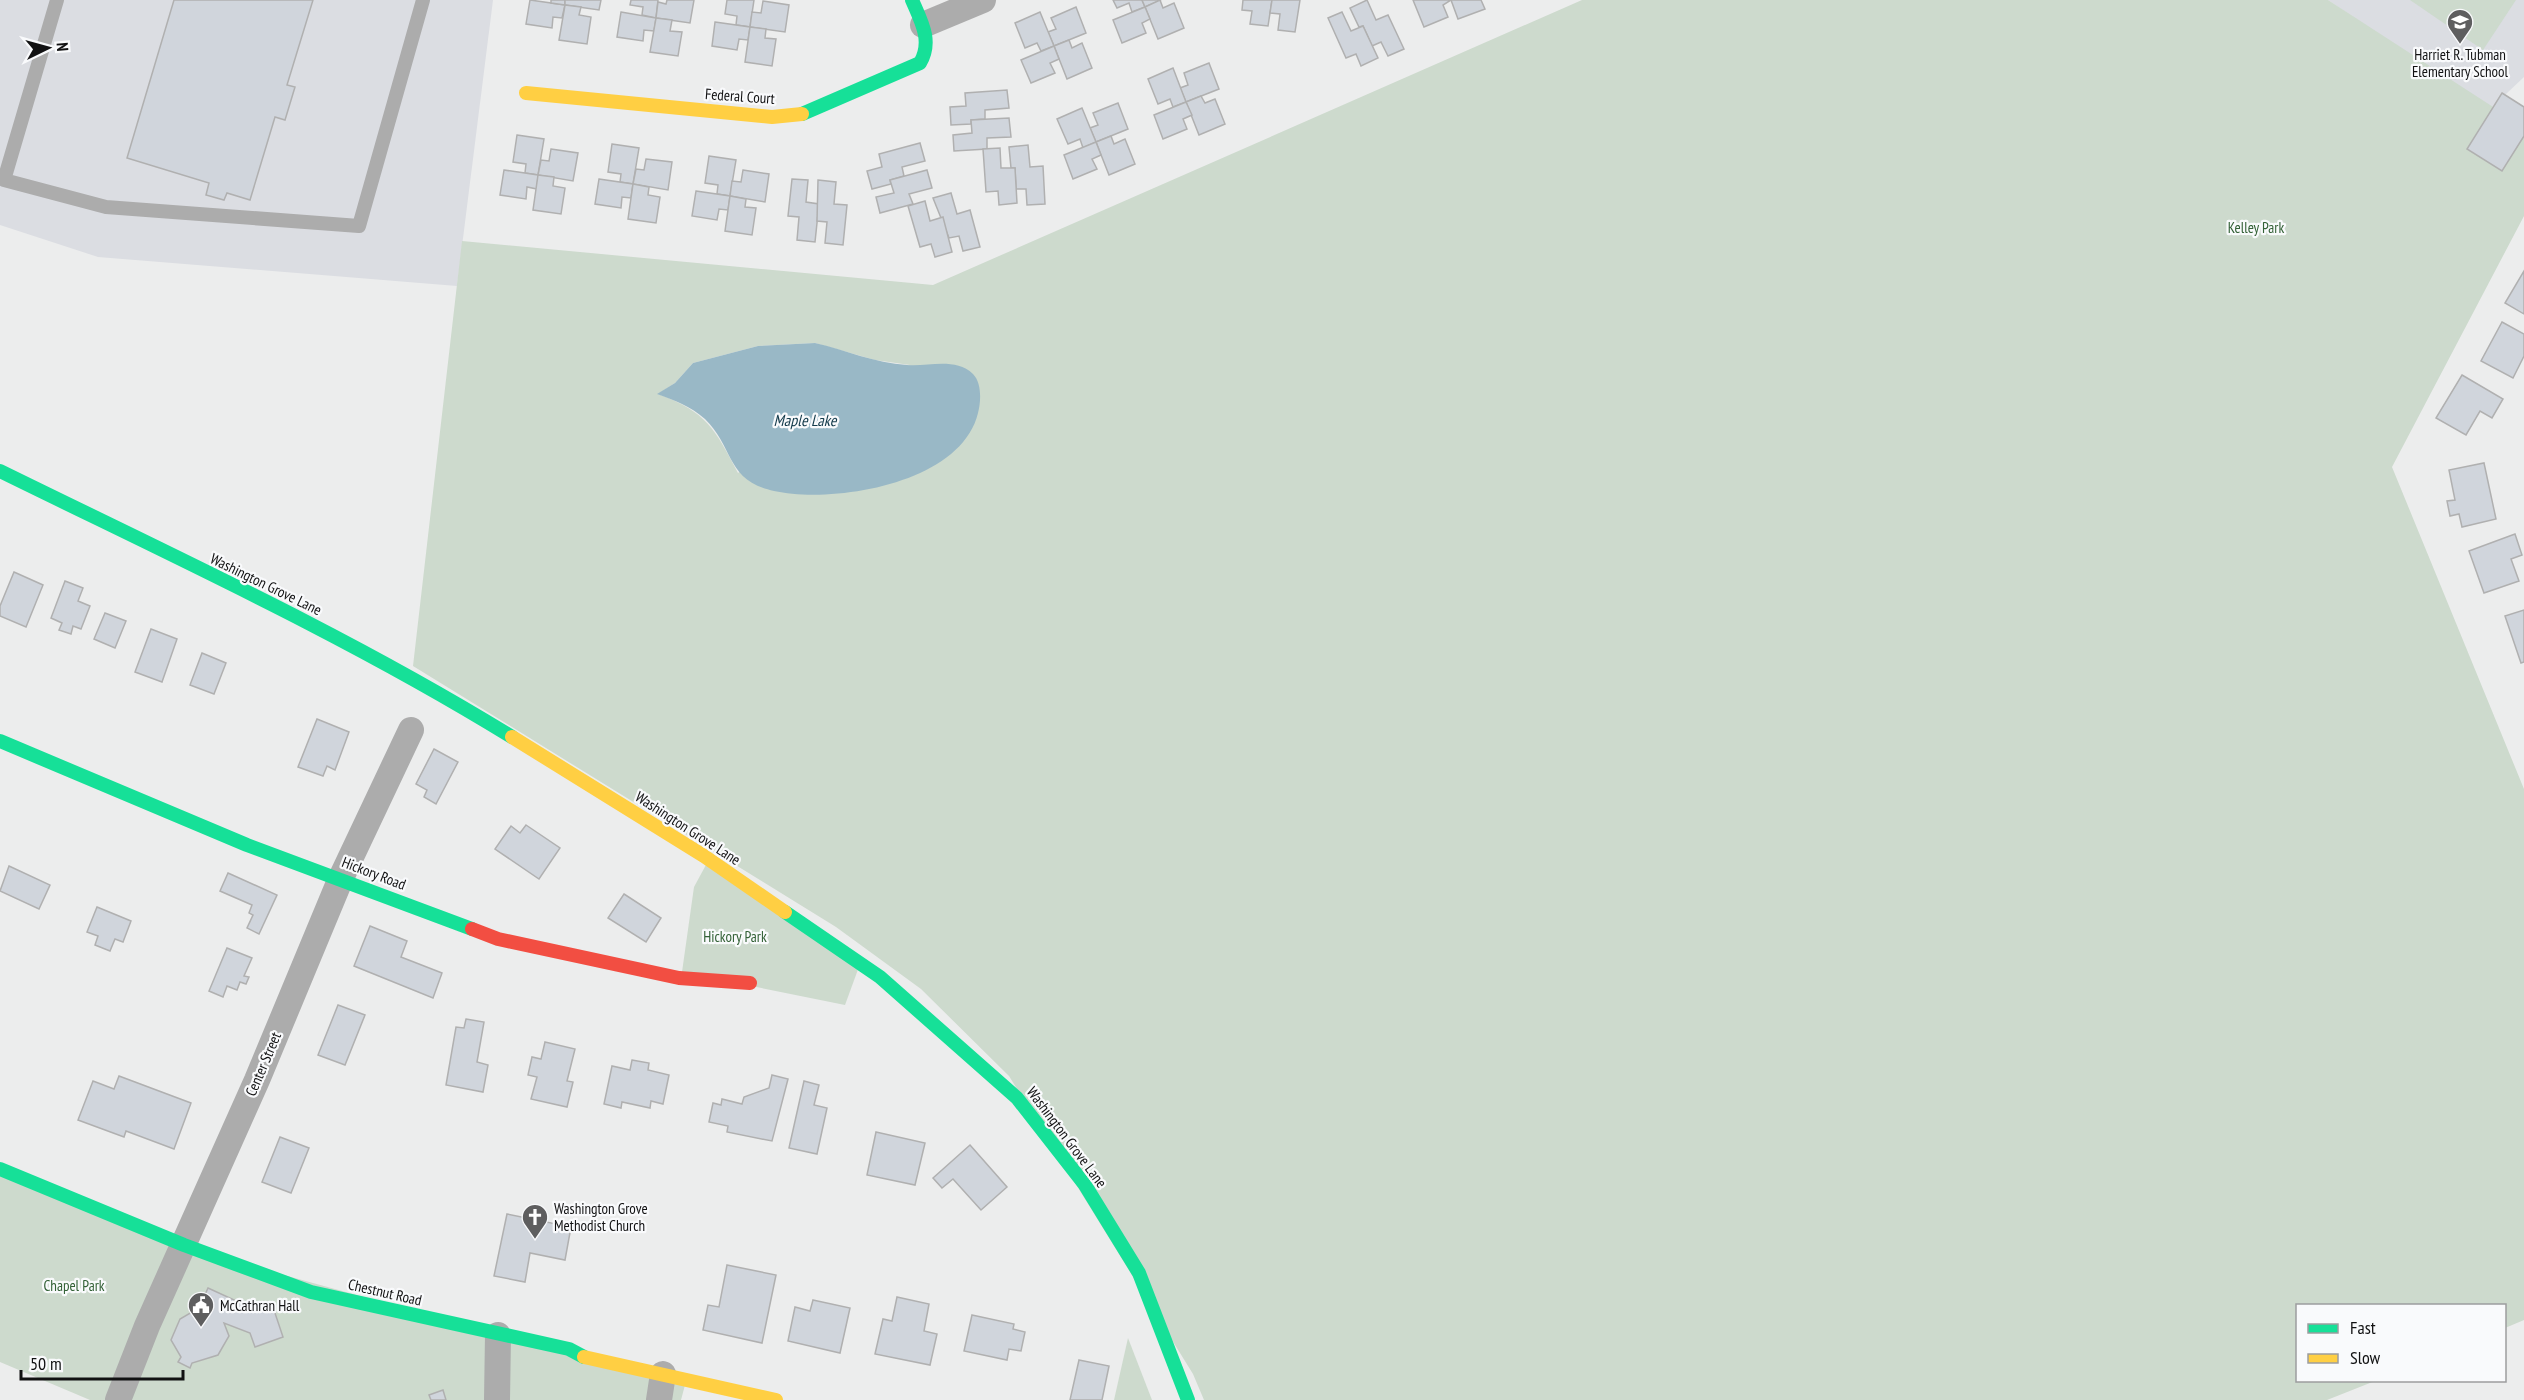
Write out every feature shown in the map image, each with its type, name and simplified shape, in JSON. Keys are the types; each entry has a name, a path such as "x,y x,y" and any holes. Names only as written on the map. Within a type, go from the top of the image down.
{"street":[{"path":"912,0 926,35 982,0"},
{"name":"Federal Court","path":"526,93 772,117 808,112 920,63 927,54 926,35"},
{"name":"Washington Grove Lane","path":"0,471 305,621 430,687 704,855 880,976 1017,1098 1085,1185 1139,1273 1187,1399"},
{"name":"Center Street","path":"118,1400 257,1080 341,878 411,730"},
{"name":"Hickory Road","path":"0,741 247,845 341,878 498,939 679,978 750,983"},
{"name":"Chestnut Road","path":"0,1169 184,1245 310,1292 569,1349 584,1357 776,1400"},
{"path":"497,1400 498,1335"},
{"path":"659,1400 663,1374"}],"lane":[{"path":"57,0 4,180 106,207 359,225 423,0"}],"shaded area":[{"path":"0,0 493,0 457,286 98,257 0,225"},
{"name":"Harriet R. Tubman Elementary School","path":"2328,0 2524,0 2524,77 2490,109"}],"green space":[{"name":"Kelley Park","path":"1582,0 2328,0 2524,127 2524,216 2392,467 2524,789 2524,1320 2506,1328 2506,1304 2296,1304 2296,1382 2372,1382 2327,1400 1204,1400 1193,1374 1009,1076 921,989 836,927 413,666 462,241 933,285","holes":["815,343 875,360 910,365 738,473 716,433 699,415 658,394 675,383 693,363 758,346"]},
{"path":"2410,0 2516,0 2483,50"},
{"name":"Hickory Park","path":"707,863 860,964 845,1005 682,972 694,887"},
{"name":"Chapel Park","path":"0,1172 172,1244 107,1400 90,1400 0,1362"},
{"path":"189,1249 685,1385 681,1400 127,1400"},
{"path":"1128,1338 1152,1400 1114,1400"}],"water":[{"name":"Maple Lake","path":"815,343 895,364 950,364 966,369 976,378 980,398 978,413 967,437 947,457 922,472 892,484 860,491 828,494 774,491 758,486 739,471 714,430 699,414 657,394 675,383 693,363 758,346"}],"building":[{"path":"174,0 313,0 287,85 295,87 285,120 275,117 250,200 227,193 224,200 206,195 209,183 127,158"},
{"path":"530,0 565,5 562,18 553,17 552,28 526,24"},
{"path":"551,0 565,0 565,5 551,3"},
{"path":"565,0 601,0 599,10 565,5"},
{"path":"631,0 658,0 656,18 642,15 643,7 630,5"},
{"path":"667,0 694,0 690,23 656,18 658,2 666,4"},
{"path":"727,0 754,0 750,27 736,25 737,16 725,14"},
{"path":"1113,0 1142,0 1145,7 1132,12 1129,3 1117,8"},
{"path":"1142,0 1161,0 1145,7"},
{"path":"1160,0 1163,8 1174,3 1184,28 1158,39 1145,7"},
{"path":"1243,0 1272,0 1268,26 1250,24 1252,11 1242,10"},
{"path":"1272,0 1300,0 1295,32 1278,30 1280,14 1270,13"},
{"path":"1367,0 1376,20 1388,15 1404,49 1388,56 1381,42 1372,46 1363,26 1359,27 1350,8"},
{"path":"1413,0 1451,0 1443,5 1448,17 1424,27"},
{"path":"1451,0 1481,0 1485,9 1458,19"},
{"path":"763,1 789,5 785,32 750,27 752,12 761,13"},
{"path":"565,5 581,7 579,15 591,17 587,44 559,40"},
{"path":"1076,7 1086,33 1054,46 1048,32 1056,29 1051,18"},
{"path":"1145,7 1150,19 1142,23 1146,33 1122,43 1113,20"},
{"path":"621,12 656,18 654,31 644,30 643,41 617,37"},
{"path":"1040,12 1054,46 1041,51 1037,43 1025,48 1015,23"},
{"path":"1342,12 1351,31 1363,26 1378,58 1361,66 1356,54 1346,58 1328,18"},
{"path":"656,18 672,20 670,31 682,32 678,56 650,52"},
{"path":"715,22 750,27 748,40 739,39 737,50 712,46"},
{"path":"750,27 766,29 765,38 776,39 772,66 745,62"},
{"path":"1069,40 1072,48 1082,43 1092,68 1067,79 1054,46"},
{"path":"1054,46 1059,59 1050,63 1055,73 1031,83 1021,60"},
{"path":"1209,63 1219,89 1186,102 1180,88 1188,85 1184,73"},
{"path":"1173,68 1186,102 1173,107 1170,99 1158,104 1148,79"},
{"path":"1007,90 1009,108 985,110 985,119 971,120 971,124 951,125 950,107 966,106 965,93"},
{"path":"2502,93 2524,107 2524,136 2502,171 2467,149"},
{"path":"1201,96 1205,103 1215,99 1225,124 1199,135 1186,102"},
{"path":"1186,102 1192,115 1183,119 1187,129 1163,139 1154,115"},
{"path":"1118,103 1128,129 1096,142 1090,128 1098,125 1093,113"},
{"path":"1082,108 1096,142 1083,148 1080,139 1068,144 1057,119"},
{"path":"1009,118 1011,137 987,138 987,149 954,151 953,135 972,133 971,120"},
{"path":"517,135 544,139 538,175 525,173 526,164 513,162"},
{"path":"1111,136 1114,144 1125,139 1135,164 1109,175 1096,142"},
{"path":"1096,142 1101,155 1092,159 1097,169 1073,179 1064,155"},
{"path":"920,143 925,161 902,167 904,176 890,180 891,184 872,189 867,171 882,167 879,154"},
{"path":"612,144 639,148 633,184 620,182 621,174 608,172"},
{"path":"1028,145 1030,167 1043,166 1045,204 1027,205 1026,189 1016,189 1015,168 1011,168 1009,147"},
{"path":"1000,148 1001,168 1015,168 1017,203 999,205 998,191 986,192 983,149"},
{"path":"551,149 578,153 573,181 538,175 541,160 549,161"},
{"path":"709,156 736,160 730,196 717,194 718,185 705,183"},
{"path":"646,159 672,162 668,190 633,184 636,169 644,170"},
{"path":"504,170 538,175 537,189 527,187 526,199 500,195"},
{"path":"743,170 769,174 765,202 730,196 732,181 741,182"},
{"path":"927,170 932,188 909,194 913,204 880,213 876,197 894,193 890,180"},
{"path":"538,175 554,177 553,186 565,188 561,214 533,210"},
{"path":"599,179 633,184 631,198 622,197 621,208 595,204"},
{"path":"792,179 808,180 806,202 819,204 815,242 797,240 799,217 788,216"},
{"path":"818,180 836,182 834,204 847,205 843,245 825,243 827,222 817,221"},
{"path":"633,184 649,187 648,195 660,197 656,223 628,219"},
{"path":"696,191 730,196 728,210 719,209 717,220 692,216"},
{"path":"951,193 957,214 970,210 980,247 963,251 959,236 949,238 933,198"},
{"path":"730,196 746,199 745,207 756,208 752,235 725,231"},
{"path":"925,201 930,221 943,217 952,252 935,257 931,244 920,247 908,206"},
{"path":"2524,271 2524,314 2505,303"},
{"path":"2502,322 2524,334 2524,356 2513,378 2481,361"},
{"path":"2462,375 2503,399 2492,418 2480,411 2466,435 2436,418"},
{"path":"2484,463 2496,519 2462,527 2459,514 2450,516 2447,501 2455,500 2449,470"},
{"path":"2515,534 2522,555 2511,559 2519,581 2484,593 2469,551"},
{"path":"14,572 43,585 26,627 0,616 0,606"},
{"path":"65,581 83,588 78,601 90,606 81,629 73,626 71,634 59,630 62,623 51,618"},
{"path":"2524,610 2524,662 2521,663 2505,616"},
{"path":"105,613 126,621 115,648 94,639"},
{"path":"151,629 177,639 162,682 135,672"},
{"path":"202,653 226,663 214,694 190,685"},
{"path":"317,719 349,732 335,770 327,766 323,776 298,767"},
{"path":"434,749 458,762 436,804 424,797 427,790 416,784"},
{"path":"526,825 560,848 539,879 495,849 511,826 520,833"},
{"path":"9,866 50,885 39,909 0,891"},
{"path":"228,873 277,895 259,934 247,928 253,915 249,913 252,905 220,891"},
{"path":"624,894 661,918 646,942 608,918"},
{"path":"97,907 131,921 123,942 115,939 110,951 95,945 98,936 87,932"},
{"path":"370,926 407,941 401,957 442,973 433,998 354,966"},
{"path":"227,948 252,958 244,976 249,977 246,984 240,982 237,990 227,986 223,997 209,991"},
{"path":"338,1005 365,1015 345,1065 318,1055"},
{"path":"466,1019 484,1022 477,1062 488,1065 483,1092 446,1085 456,1027 464,1028"},
{"path":"545,1042 575,1049 567,1081 573,1082 567,1107 531,1099 537,1077 528,1075 532,1057 541,1059"},
{"path":"632,1060 649,1063 648,1070 669,1075 663,1104 651,1101 650,1108 622,1102 621,1108 604,1104 612,1066 630,1070"},
{"path":"772,1075 788,1079 772,1141 727,1132 728,1126 709,1122 713,1103 721,1105 722,1099 742,1104 744,1097 769,1088"},
{"path":"119,1076 191,1103 174,1149 126,1131 124,1137 78,1120 93,1081 114,1089"},
{"path":"804,1081 819,1085 814,1105 827,1108 817,1154 789,1148"},
{"path":"876,1132 925,1143 915,1185 867,1175"},
{"path":"280,1137 309,1148 291,1193 262,1182"},
{"path":"970,1145 1007,1187 981,1210 953,1179 942,1188 933,1178"},
{"name":"Washington Grove Methodist Church","path":"507,1214 571,1227 565,1260 530,1253 525,1282 494,1276"},
{"path":"727,1265 776,1275 762,1343 703,1330 708,1305 719,1307"},
{"name":"McCathran Hall","path":"208,1288 256,1310 273,1307 283,1337 255,1347 250,1333 224,1323 229,1336 218,1355 192,1363 190,1368 178,1362 181,1357 171,1340 180,1319 199,1308"},
{"path":"897,1297 929,1304 924,1331 937,1334 930,1365 875,1354 883,1319 892,1321"},
{"path":"813,1300 850,1308 840,1353 788,1341 795,1307 810,1311"},
{"path":"972,1315 1014,1324 1013,1329 1025,1332 1021,1351 1009,1349 1007,1360 964,1351"},
{"path":"1079,1360 1109,1366 1102,1400 1070,1400"},
{"path":"443,1390 446,1400 431,1400 429,1395"}],"traffic: fast":[{"path":"802,114 920,63 924,55 926,39 912,0"},
{"path":"0,471 324,631 512,737"},
{"path":"0,741 247,845 472,929"},
{"path":"785,912 880,977 1017,1098 1085,1185 1139,1273 1188,1400"},
{"path":"0,1169 184,1245 311,1292 569,1349 584,1357"}],"traffic: slow":[{"path":"526,93 772,117 802,114"},
{"path":"512,737 704,856 785,912"},
{"path":"584,1357 776,1400"}],"traffic: jam":[{"path":"472,929 498,939 679,978 750,983"}],"place":[{"name":"Harriet R. Tubman Elementary School","path":"2460,45"},
{"name":"Washington Grove Methodist Church","path":"535,1240"},
{"name":"McCathran Hall","path":"201,1328"}]}
